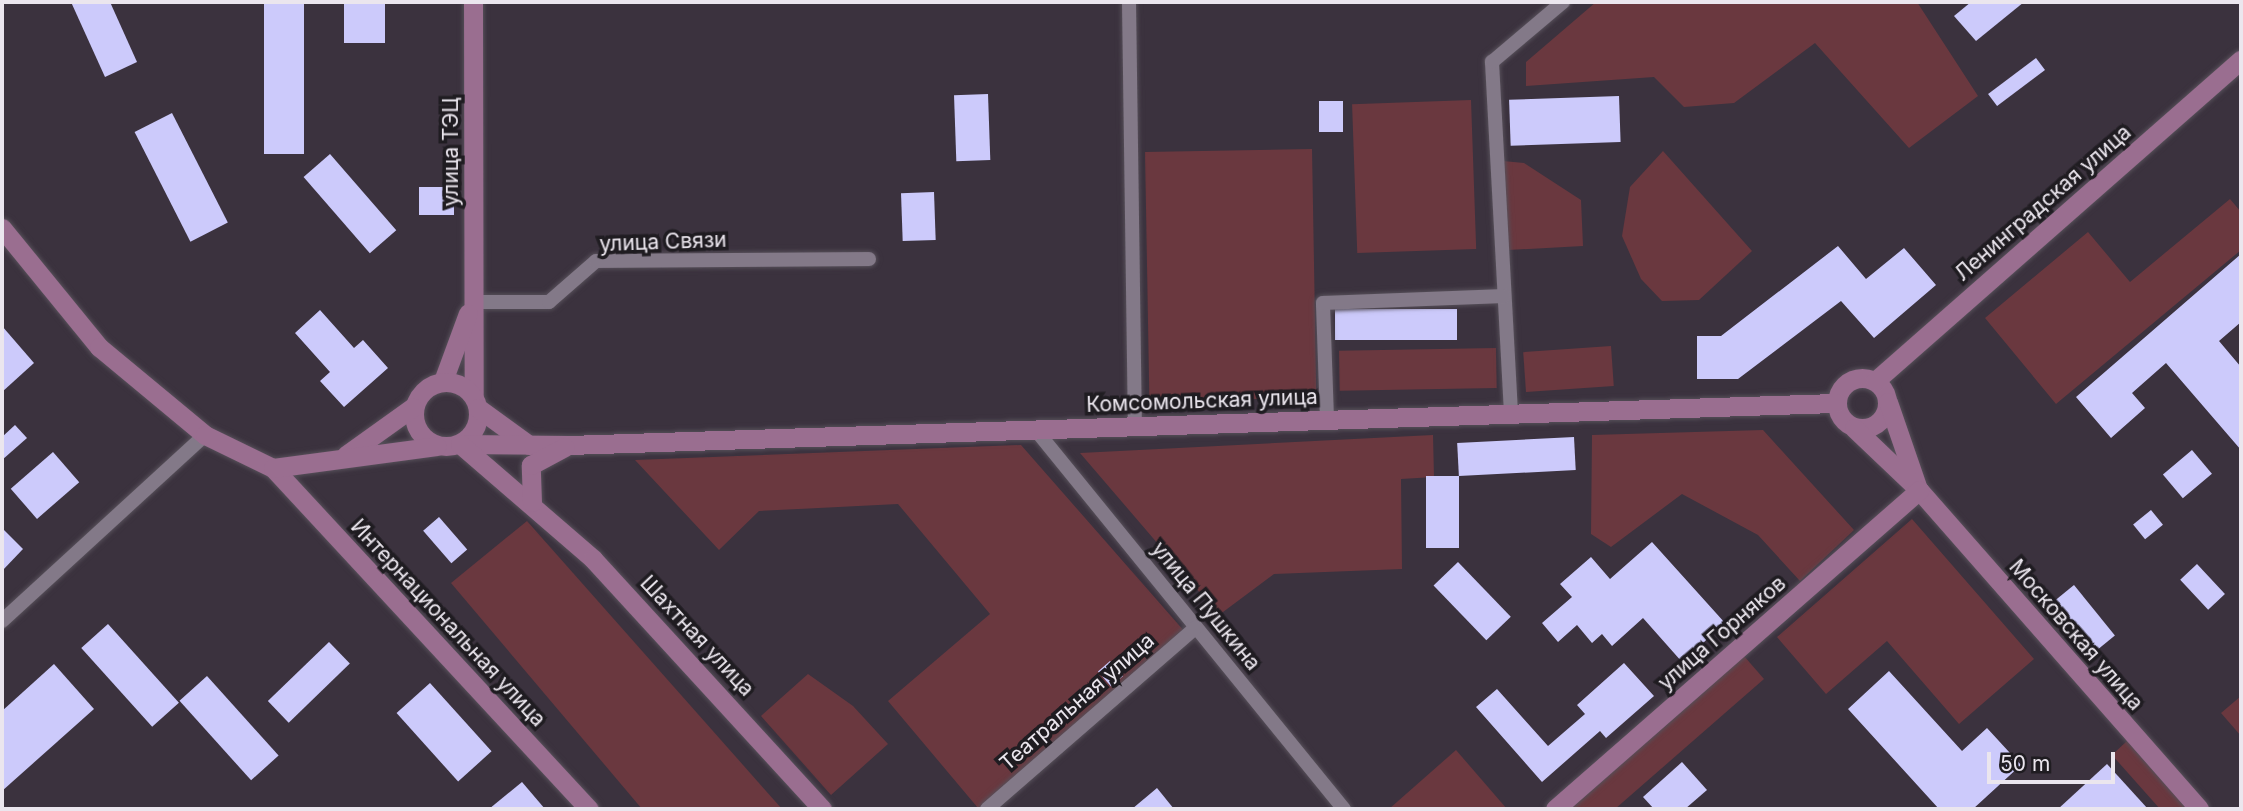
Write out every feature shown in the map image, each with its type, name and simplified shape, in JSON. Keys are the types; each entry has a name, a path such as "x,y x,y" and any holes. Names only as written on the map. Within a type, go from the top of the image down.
{"main road":[{"name":"улица ТЭЦ","path":"473,2 472,302 476,403"},
{"name":"Ленинградская улица","path":"1875,381 2241,60"},
{"path":"2,228 99,346 205,435 273,468 460,444 475,429 476,403"},
{"path":"443,381 472,302"},
{"path":"343,458 413,407 424,389 443,381 461,385 476,403 528,445"},
{"path":"1850,381 1875,381 1888,402 1882,420 1875,426 1854,428 1844,422 1836,403 1850,381"},
{"name":"Московская улица","path":"1888,402 1919,490"},
{"name":"Комсомольская улица","path":"460,444 569,444 1836,403"},
{"path":"413,407 417,431 436,446"},
{"name":"Московская улица","path":"1854,428 1919,490 2199,809"},
{"name":"Шахтная улица","path":"460,444 532,502 603,568 822,809"},
{"path":"532,502 531,466 569,444"},
{"name":"Интернациональная улица","path":"273,468 589,809"},
{"name":"улица Горняков","path":"1555,809 1919,490"}],"street":[{"path":"1129,2 1135,426"},
{"path":"1511,413 1492,62 1563,2"},
{"name":"улица Связи","path":"472,302 549,302 596,261 869,259"},
{"path":"1327,419 1323,303 1504,296"},
{"name":"улица Пушкина","path":"1035,429 1344,809"},
{"path":"2,621 205,435"},
{"name":"Театральная улица","path":"987,809 1196,627"}],"shaded area":[{"path":"1596,2 1917,2 1978,96 1909,148 1815,43 1734,103 1684,107 1654,77 1526,86 1526,62"},
{"path":"1471,100 1476,249 1357,253 1352,104"},
{"path":"1312,149 1316,398 1149,401 1145,152"},
{"path":"1663,151 1752,251 1699,300 1662,301 1641,279 1622,236 1630,187"},
{"path":"1503,161 1524,163 1581,200 1583,246 1508,250"},
{"path":"2230,199 2241,212 2241,250 2056,404 1985,318 2088,232 2130,282"},
{"path":"1611,346 1614,386 1526,392 1523,352"},
{"path":"1496,348 1497,388 1340,391 1339,351"},
{"path":"1763,430 1854,530 1800,581 1758,535 1682,494 1611,547 1591,534 1592,435"},
{"path":"1433,435 1434,477 1401,479 1402,569 1274,574 1219,615 1080,453"},
{"path":"1021,445 1185,632 978,808 888,701 990,614 898,504 759,511 719,550 635,460"},
{"path":"1912,519 2034,659 1959,724 1887,641 1826,694 1777,637"},
{"path":"527,521 782,809 642,809 451,583"},
{"path":"1744,656 1764,679 1615,809 1570,809"},
{"path":"808,674 853,706 888,744 831,795 761,716"},
{"path":"2241,696 2241,736 2221,713"},
{"path":"2127,741 2187,809 2160,809 2112,755"},
{"path":"1456,750 1507,809 1389,809"}],"building":[{"path":"71,2 110,2 137,62 105,77"},
{"path":"264,2 304,2 304,154 264,154"},
{"path":"344,2 385,2 385,43 344,43"},
{"path":"1971,2 2024,2 1976,41 1954,16"},
{"path":"2036,58 2045,70 1997,106 1988,94"},
{"path":"988,94 990,160 956,161 954,95"},
{"path":"1619,96 1621,142 1511,146 1509,100"},
{"path":"1319,101 1343,101 1343,132 1319,132"},
{"path":"172,113 228,223 190,242 135,132"},
{"path":"330,154 396,230 370,253 304,177"},
{"path":"419,187 454,187 454,215 419,215"},
{"path":"934,192 936,240 903,241 901,193"},
{"path":"1838,246 1866,279 1904,248 1936,285 1874,338 1841,301 1738,379 1697,379 1697,336 1721,336"},
{"path":"2241,254 2241,322 2219,341 2241,367 2241,450 2166,363 2132,393 2145,408 2111,438 2076,397"},
{"path":"1335,309 1457,309 1457,340 1335,340"},
{"path":"320,310 354,348 363,340 388,368 344,407 320,381 330,372 295,333"},
{"path":"2,326 34,363 2,392"},
{"path":"15,425 27,438 2,460 2,437"},
{"path":"1574,437 1576,470 1459,476 1457,443"},
{"path":"2192,450 2212,474 2183,498 2163,474"},
{"path":"53,452 79,482 37,519 11,489"},
{"path":"1426,476 1459,476 1459,548 1426,548"},
{"path":"2151,510 2163,525 2145,539 2133,524"},
{"path":"439,517 467,549 451,563 423,531"},
{"path":"2,528 23,549 2,571"},
{"path":"1652,542 1725,623 1682,662 1643,618 1612,646 1602,634 1592,643 1577,625 1558,642 1542,623 1572,597 1560,584 1591,557 1610,579"},
{"path":"1458,562 1511,617 1486,640 1434,586"},
{"path":"2197,564 2225,594 2208,610 2180,580"},
{"path":"2074,585 2115,636 2092,654 2051,604"},
{"path":"108,624 179,703 152,727 81,648"},
{"path":"329,642 350,664 289,723 268,701"},
{"path":"1110,661 1123,676 1111,687 1098,671"},
{"path":"1624,663 1654,696 1606,738 1600,731 1542,782 1476,707 1497,689 1548,746 1585,714 1577,705"},
{"path":"54,664 94,709 2,791 2,711"},
{"path":"1889,671 1962,751 1987,728 2021,765 1973,809 1939,809 1848,709"},
{"path":"207,676 279,756 251,780 180,701"},
{"path":"430,683 492,751 458,781 397,713"},
{"path":"1682,762 1707,790 1685,809 1654,809 1643,797"},
{"path":"2107,764 2148,809 2058,809"},
{"path":"522,782 545,809 489,809"},
{"path":"1157,788 1174,809 1132,809"}]}
